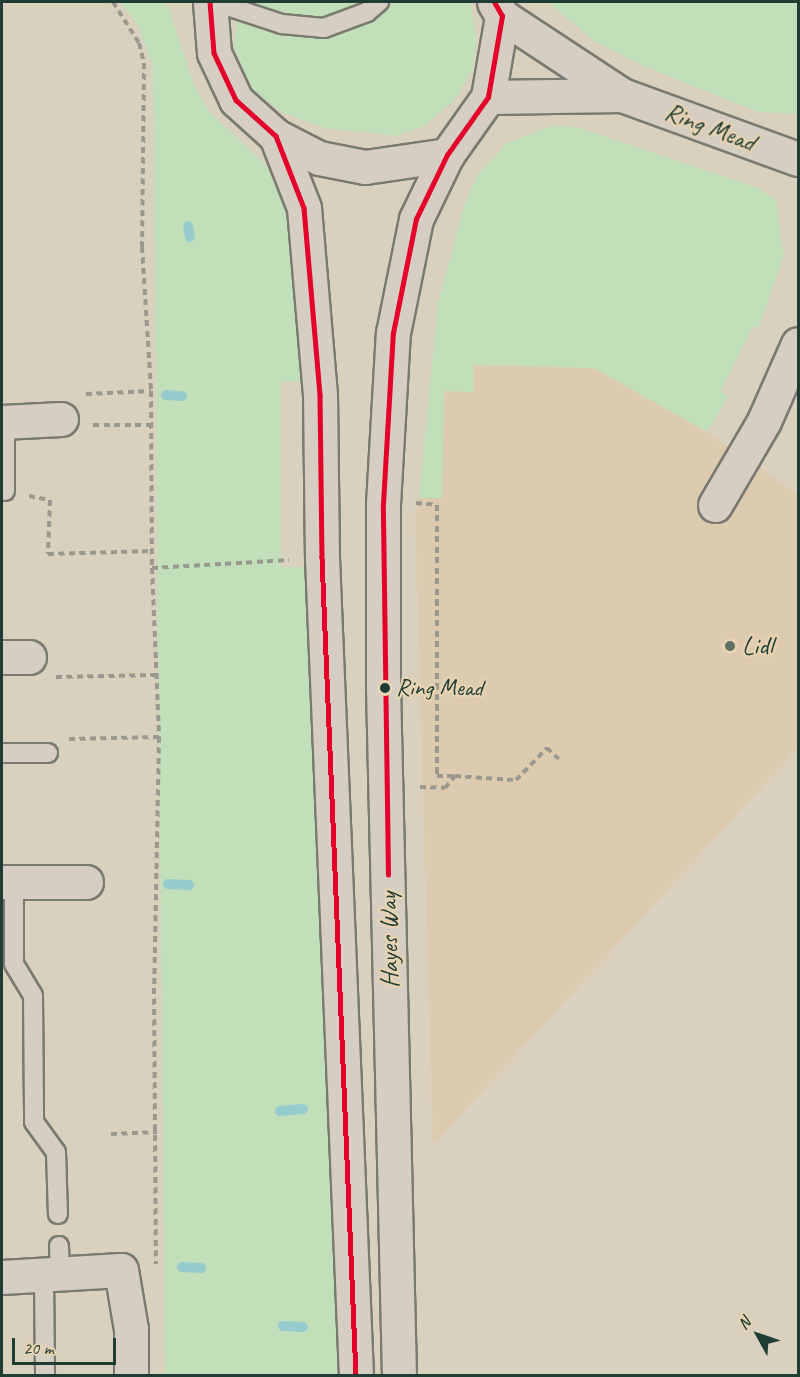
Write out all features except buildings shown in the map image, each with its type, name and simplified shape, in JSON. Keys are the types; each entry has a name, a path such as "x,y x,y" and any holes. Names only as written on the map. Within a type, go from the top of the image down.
{"street":[{"path":"210,2 214,53 236,100 276,136 319,158 365,167 447,155"},
{"path":"488,97 498,9"},
{"name":"Ring Mead","path":"498,9 622,95 798,159"},
{"name":"Ring Mead","path":"488,97 622,95"},
{"name":"Hayes Way","path":"399,1376 383,504 393,333 416,219 447,155 488,97"},
{"name":"Hayes Way","path":"276,136 304,208 320,395 322,558 356,1376"},
{"path":"715,505 765,421 798,344"},
{"path":"3,422 62,419"},
{"path":"8,882 86,882"},
{"path":"2,1278 54,1266 121,1270 131,1329 131,1376"}],"lane":[{"path":"215,2 282,24 324,27 367,12 379,2"},
{"path":"3,422 4,491"},
{"path":"2,753 48,753"},
{"path":"8,882 14,964 33,996 34,1122 56,1152 58,1214"},
{"path":"45,1376 54,1266"}],"path":[{"path":"112,2 139,43 144,63 142,247 151,391 152,568 159,737 154,988 157,1273"},
{"path":"62,419 85,394 151,391"},
{"path":"62,419 89,425 152,425"},
{"path":"4,491 50,500 48,554 152,551"},
{"path":"410,503 437,505 437,776 516,780 547,748 559,759"},
{"path":"152,568 322,558"},
{"path":"15,657 30,678 158,675"},
{"path":"48,753 49,740 159,737"},
{"path":"416,787 445,788 455,776"},
{"path":"111,1134 157,1132"}],"shaded area":[{"path":"473,365 594,368 707,432 798,494 798,748 433,1145 415,514 419,498 442,498 444,391 473,392"}],"green space":[{"path":"120,2 163,2 169,8 194,86 208,110 265,165 287,205 294,235 302,381 281,382 281,567 305,567 322,758 340,1375 165,1375 153,67 138,25"},
{"path":"238,2 470,2 477,40 472,71 454,101 424,126 397,136 325,128 283,113 253,90 234,48"},
{"path":"548,2 798,2 798,114 758,112 641,65 593,40"},
{"path":"552,126 577,127 759,188 776,200 784,255 759,327 753,327 721,391 728,397 707,432 594,368 473,365 473,392 444,391 442,498 419,498 438,303 465,203 478,174 507,143"}],"waterway":[{"path":"188,226 190,237"},
{"path":"166,395 182,396"},
{"path":"168,884 189,885"},
{"path":"280,1111 303,1109"},
{"path":"182,1267 201,1268"},
{"path":"283,1326 303,1327"}],"transit line":[{"path":"210,2 214,53 236,100 276,136 304,208 320,395 322,558 356,1376"},
{"path":"388,875 383,504 393,333 416,219 447,155 488,97 502,16 494,2"}],"place":[{"name":"Lidl","path":"730,646"},
{"name":"Ring Mead","path":"385,688"}]}
